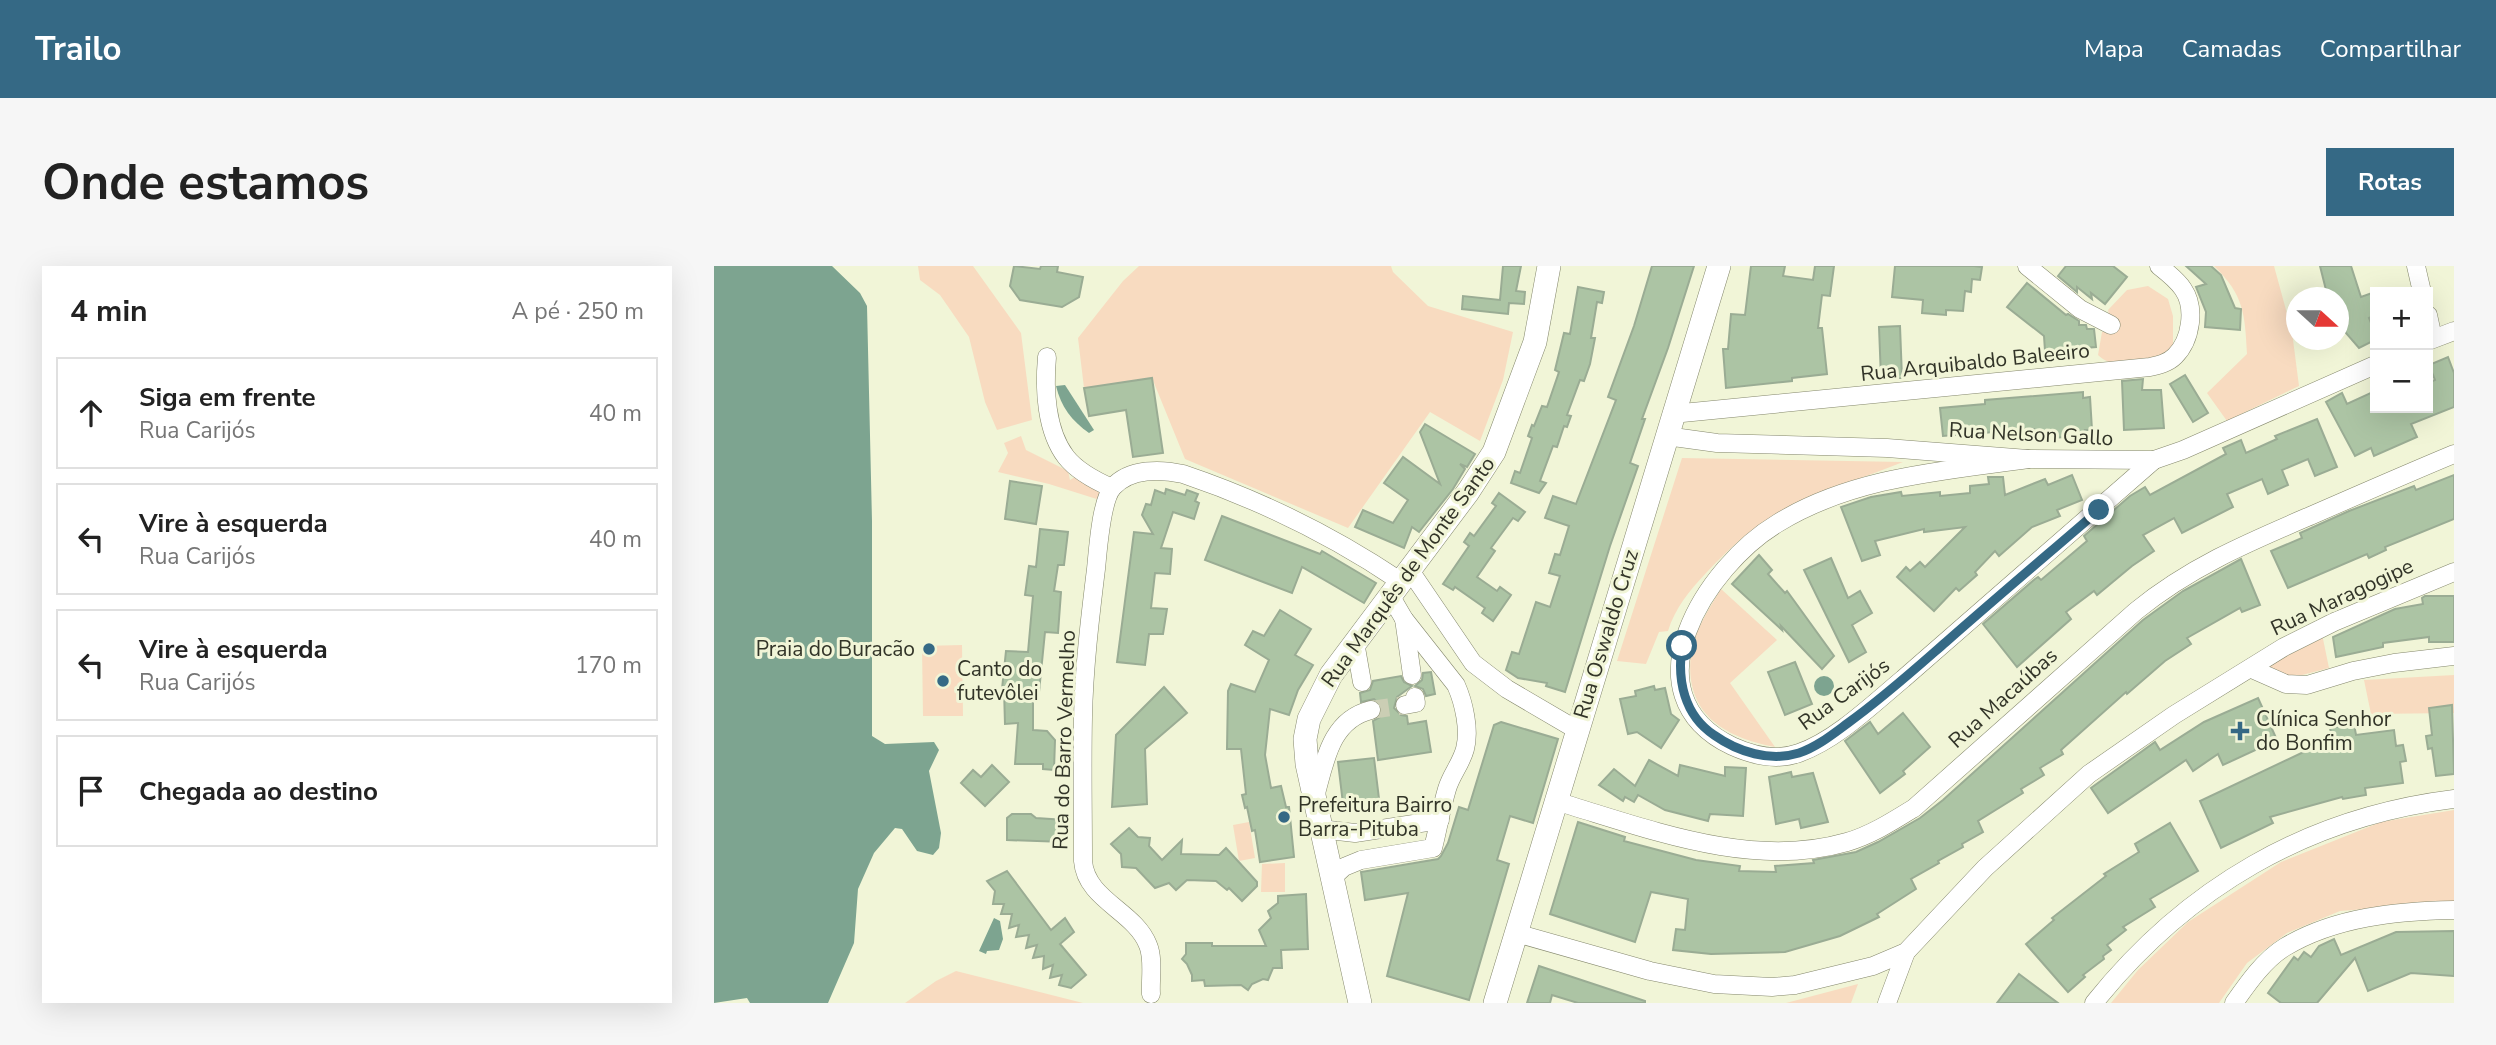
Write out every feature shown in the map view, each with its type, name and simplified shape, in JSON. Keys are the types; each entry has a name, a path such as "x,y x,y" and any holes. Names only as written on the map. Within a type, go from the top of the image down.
{"main road":[{"name":"Rua Marquês de Monte Santo","path":"1360,1003 1307,764 1305,739 1309,719 1331,675 1468,492 1494,452 1535,342 1549,266"},
{"name":"Rua Oswaldo Cruz","path":"1495,1003 1719,266"}],"street":[{"path":"2026,266 2080,309 2112,325"},
{"name":"Rua Arquibaldo Baleeiro","path":"1669,425 2150,368 2165,364 2176,356 2183,344 2189,330 2190,316 2184,290 2159,266"},
{"path":"2416,266 2421,287"},
{"path":"2433,338 2454,331"},
{"path":"1047,357 1045,378 1049,422 1066,457 1094,480 1112,488 1125,478 1152,471 1168,471 1192,477 1290,517 1356,552 1400,582 1473,663 1507,689 1577,730"},
{"name":"Rua Nelson Gallo","path":"1669,425 1717,443 1887,448 2028,459 2154,460 2183,450 2370,367"},
{"name":"Rua Macaúbas","path":"1555,801 1663,833 1751,850 1821,848 1873,832 1914,808 2118,627 2182,576 2228,551 2454,454"},
{"name":"Rua Carijós","path":"2028,459 1870,484 1800,510 1757,537 1710,588 1688,628 1679,664 1680,684 1696,718 1706,730 1721,740 1760,756 1778,757 1799,753 1818,744 1903,680 2154,460"},
{"name":"Rua do Barro Vermelho","path":"1112,488 1100,529 1086,664 1083,716 1083,861 1084,871 1092,886 1148,943 1151,994"},
{"name":"Rua Maragogipe","path":"1906,953 1985,868 2089,775 2174,715 2284,647 2334,622 2454,572"},
{"path":"1400,582 1412,675"},
{"path":"1331,879 1344,867 1361,860 1433,848 1447,789 1465,750 1461,698 1456,685 1404,619"},
{"path":"1355,642 1362,682"},
{"path":"2252,668 2286,684 2307,685 2380,665 2454,656"},
{"path":"1314,800 1330,745 1340,728 1368,708"},
{"path":"2094,1003 2113,978 2147,943 2192,904 2236,873 2286,847 2353,820 2400,807 2454,799"},
{"path":"1320,829 1355,833 1440,820"},
{"path":"1355,833 1356,851 1361,860"},
{"path":"2234,1003 2250,981 2276,954 2318,932 2391,913 2454,910"},
{"path":"1516,933 1683,979 1742,986 1772,987 1815,981 1873,966 1906,953"},
{"path":"1887,1003 1906,953"}],"shaded area":[{"path":"714,266 832,266 860,293 867,306 872,521 872,736 885,744 934,742 939,750 929,771 941,833 939,848 933,855 917,851 902,829 895,828 874,853 858,889 854,943 828,1003 750,1003 747,998 714,1003"},
{"path":"918,266 973,266 1021,333 1032,420 997,430 985,402 969,337 940,295 920,280"},
{"path":"1139,266 1391,266 1393,272 1428,306 1513,332 1503,380 1480,441 1430,412 1348,528 1185,459 1152,378 1084,388 1078,338 1123,281"},
{"path":"2214,266 2274,266 2286,310 2286,350 2294,350 2299,386 2227,421 2207,393 2247,354 2244,316 2232,286"},
{"path":"2148,286 2168,299 2173,316 2173,345 2161,358 2128,364 2104,360 2098,355 2102,332 2117,330 2120,326 2109,315 2108,310 2127,290"},
{"path":"1065,385 1094,430 1089,433 1077,424 1061,401 1056,386"},
{"path":"1021,436 1026,450 1068,471 1070,480 1078,475 1106,491 1103,501 998,472 1008,453 1004,443"},
{"path":"1682,458 1903,462 1824,492 1784,511 1750,532 1694,586 1679,607 1668,631 1659,632 1646,664 1617,661"},
{"path":"1721,589 1777,640 1730,683 1775,747 1739,737 1724,729 1701,707 1694,692 1690,675 1695,637"},
{"path":"2322,634 2329,668 2287,679 2264,669"},
{"name":"Canto do futevôlei","path":"962,645 963,716 923,716 922,646"},
{"path":"2454,675 2454,713 2371,714 2364,680"},
{"path":"1820,676 1828,676 1834,686 1828,696 1820,696 1814,690 1814,682"},
{"path":"2454,810 2454,902 2340,911 2287,933 2247,963 2219,1003 2111,1003 2138,970 2188,922 2281,862 2381,822"},
{"path":"1249,822 1255,858 1239,861 1233,825"},
{"path":"1285,863 1285,892 1261,892 1262,864"},
{"path":"994,918 1000,921 1003,939 999,950 987,951 986,954 979,951"},
{"path":"956,971 1083,1003 905,1003 936,981"},
{"path":"1858,984 1851,1003 1786,1003"}],"building":[{"path":"1014,266 1040,269 1041,266 1058,266 1057,272 1083,277 1079,297 1062,307 1020,300 1010,286"},
{"path":"1503,266 1521,266 1516,291 1525,292 1524,304 1509,303 1508,314 1462,309 1463,296 1500,300"},
{"path":"1652,266 1694,266 1642,419 1645,419 1630,463 1638,466 1565,692 1546,686 1547,683 1518,678 1506,670 1512,652 1519,654 1536,602 1550,607 1560,576 1549,573 1555,554 1560,555 1569,526 1545,518 1553,496 1576,504 1616,400 1608,397"},
{"path":"1751,266 1785,266 1783,276 1813,280 1815,266 1834,266 1830,296 1822,295 1818,328 1822,328 1827,374 1792,378 1792,381 1726,388 1723,349 1728,349 1731,314 1745,315"},
{"path":"1895,266 1982,267 1980,280 1972,279 1971,292 1965,291 1963,311 1946,310 1946,315 1922,313 1923,300 1892,297"},
{"path":"2066,266 2113,266 2127,277 2105,304 2091,293 2092,299 2077,287 2077,292 2058,276"},
{"path":"2186,266 2211,266 2221,275 2235,308 2241,309 2240,330 2205,327 2206,312 2196,287 2206,284"},
{"path":"2320,266 2351,266 2361,297 2370,294 2370,342 2359,348 2349,336 2349,287 2325,287"},
{"path":"2027,283 2066,315 2079,321 2079,325 2094,329 2096,347 2045,351 2044,336 2007,307"},
{"path":"1578,287 1604,292 1602,303 1597,302 1590,364 1584,381 1580,380 1567,415 1571,416 1567,427 1564,426 1557,447 1553,446 1540,481 1546,483 1539,493 1511,483 1515,471 1520,473 1532,438 1528,436 1532,425 1534,426 1542,406 1547,407 1559,372 1555,370 1564,333 1570,334"},
{"path":"1900,326 1902,378 1881,378 1879,327"},
{"path":"2448,357 2454,373 2454,407 2411,424 2417,437 2374,456 2371,448 2355,456 2326,402 2342,393 2347,404 2370,393 2370,413 2433,413 2433,363"},
{"path":"2185,375 2208,413 2193,422 2170,384"},
{"path":"1152,378 1163,453 1133,457 1126,410 1089,416 1084,388"},
{"path":"2143,379 2142,390 2161,390 2164,428 2124,430 2122,381"},
{"path":"2083,392 2083,398 2090,397 2092,430 2085,430 2086,435 2043,439 2043,433 2034,434 2034,429 1943,436 1940,408 1985,404 1985,400"},
{"path":"2317,419 2337,467 2315,476 2308,459 2282,470 2288,485 2268,494 2262,479 2227,494 2233,507 2182,533 2174,518 2143,535 2154,551 2097,595 2094,591 2066,612 2071,619 2017,667 1983,624 2035,579 2038,577 2041,580 2087,541 2084,536 2130,496 2145,487 2150,495 2226,454 2223,448 2241,440 2246,453 2277,439 2275,436"},
{"path":"1425,424 1475,454 1467,467 1460,464 1465,469 1453,489 1419,532 1412,527 1404,548 1355,527 1363,510 1393,523 1408,500 1384,483 1403,457 1440,484 1420,432"},
{"path":"2072,475 2082,500 2057,510 2060,516 2032,527 1999,556 1995,551 1975,572 1977,575 1959,591 1956,588 1934,611 1897,577 1906,567 1910,571 1920,562 1925,567 1965,527 1924,532 1924,529 1875,541 1880,555 1862,561 1841,507 1871,497 1901,492 1902,496 1940,492 1940,496 1970,493 1970,486 1989,484 1988,477 2003,477 2005,495 2045,479 2048,485"},
{"path":"2454,475 2454,519 2385,547 2386,550 2369,558 2367,554 2288,588 2271,551 2302,538 2300,533 2349,511 2414,486 2416,490"},
{"path":"1010,481 1042,486 1036,524 1005,519"},
{"path":"1166,489 1185,495 1187,490 1198,494 1195,501 1199,503 1194,519 1173,512 1161,548 1172,549 1170,574 1155,573 1151,608 1167,609 1163,634 1149,634 1145,665 1117,662 1134,532 1153,534 1142,515 1146,504 1151,505 1155,490 1165,494"},
{"path":"1499,493 1525,512 1518,521 1513,518 1491,548 1495,551 1477,577 1497,591 1500,587 1511,595 1493,621 1482,613 1485,608 1455,587 1453,590 1443,584 1469,546 1464,542 1470,533 1474,536 1496,506 1492,503"},
{"path":"1222,516 1320,554 1322,551 1376,583 1364,603 1302,567 1292,593 1205,560"},
{"path":"1040,529 1068,532 1064,565 1058,565 1054,591 1061,592 1058,633 1045,632 1039,692 1033,692 1033,730 1047,731 1055,740 1054,770 1043,769 1043,764 1015,764 1018,723 1005,724 1002,689 1006,651 1028,652 1033,596 1025,595 1029,566 1036,567"},
{"path":"1759,555 1772,570 1768,574 1785,593 1787,591 1834,656 1822,669 1781,626 1782,630 1732,584"},
{"path":"1831,558 1848,598 1860,591 1872,613 1852,625 1866,652 1849,662 1804,570"},
{"path":"2241,559 2260,605 2242,612 2240,608 2187,638 2191,644 2165,661 2127,694 2126,692 2061,750 2063,754 2040,768 2044,775 2021,789 2023,793 1978,821 1983,832 1911,879 1916,889 1877,914 1879,917 1840,936 1785,952 1711,954 1673,950 1676,929 1685,930 1688,899 1651,892 1635,942 1550,914 1578,822 1625,837 1624,841 1696,860 1740,866 1739,871 1776,872 1775,866 1814,863 1813,860 1856,852 1878,842 1920,818 1943,800 2143,620 2183,591"},
{"path":"2454,596 2454,642 2429,642 2429,637 2383,643 2383,647 2336,657 2333,637 2395,609 2423,604 2422,598"},
{"path":"1280,610 1311,629 1295,655 1313,665 1298,690 1289,715 1270,709 1265,755 1271,788 1281,786 1286,807 1289,807 1294,857 1260,862 1255,830 1252,831 1242,795 1246,794 1241,749 1227,749 1228,691 1231,684 1255,692 1269,660 1245,645 1253,631 1264,636"},
{"path":"1795,662 1812,704 1785,715 1768,672"},
{"path":"1431,672 1435,694 1426,696 1423,689 1415,686 1422,680 1423,673"},
{"path":"1401,676 1404,682 1412,686 1397,697 1394,708 1401,715 1407,716 1408,724 1426,721 1431,752 1378,760 1373,721 1380,717 1382,707 1374,699 1361,702 1360,693 1370,690 1373,681"},
{"path":"1654,686 1655,690 1665,688 1671,714 1679,720 1661,748 1637,732 1628,734 1620,699 1636,696 1635,691"},
{"path":"1164,687 1187,713 1145,749 1147,804 1112,807 1116,735"},
{"path":"2258,698 2277,740 2223,765 2218,754 2193,771 2186,760 2108,813 2091,788 2155,742 2160,750 2204,722"},
{"path":"2452,705 2454,774 2436,776 2432,748 2428,749 2426,736 2432,735 2429,708"},
{"path":"1903,713 1930,747 1903,771 1905,774 1880,793 1845,741 1870,722 1878,734"},
{"path":"1501,722 1558,739 1533,823 1510,816 1497,860 1509,864 1469,1000 1387,976 1408,893 1365,900 1361,872 1438,859 1441,856 1459,807 1468,810 1494,725"},
{"path":"2354,724 2356,735 2394,730 2396,746 2403,745 2406,761 2400,762 2403,783 2365,788 2366,795 2342,797 2270,817 2273,823 2221,848 2200,801 2312,748 2333,742 2330,728"},
{"path":"1374,758 1380,807 1344,812 1338,762"},
{"path":"1649,760 1678,776 1680,765 1725,776 1725,767 1746,768 1743,816 1710,814 1708,821 1665,810 1638,795 1634,802 1625,797 1623,801 1599,785 1614,769 1635,786"},
{"path":"992,765 1009,782 985,806 961,783 973,770 981,777"},
{"path":"1791,772 1792,777 1813,773 1828,822 1801,828 1799,819 1776,824 1769,777"},
{"path":"1012,814 1031,814 1036,818 1065,820 1064,842 1007,840 1007,818"},
{"path":"2170,823 2198,871 2150,899 2155,907 2123,927 2126,930 2107,945 2111,950 2103,956 2104,959 2083,975 2085,977 2068,992 2026,944 2054,920 2052,918 2106,876 2104,874 2139,852 2135,844"},
{"path":"1129,828 1138,837 1150,838 1149,846 1162,860 1182,840 1181,854 1219,855 1226,848 1257,882 1257,886 1242,901 1229,888 1227,890 1216,881 1187,880 1176,890 1169,883 1155,888 1136,868 1122,867 1121,854 1111,844"},
{"path":"1007,871 1051,930 1065,918 1074,932 1060,944 1086,975 1071,988 1059,985 1062,975 1050,978 1053,965 1043,969 1044,956 1033,958 1037,945 1026,948 1029,935 1016,937 1019,925 1009,928 1012,914 1001,914 1004,904 993,904 995,891 987,881"},
{"path":"1306,894 1308,949 1281,950 1282,968 1273,968 1268,980 1263,979 1252,984 1248,990 1241,985 1205,986 1204,980 1192,981 1187,964 1182,959 1186,954 1186,943 1266,946 1259,930 1271,918 1268,911 1278,903 1278,896"},
{"path":"2454,931 2454,976 2411,973 2368,991 2355,958 2317,1003 2281,1003 2268,993 2294,957 2298,960 2304,952 2311,957 2319,946 2334,939 2341,955 2396,932"},
{"path":"1539,966 1645,1003 1578,1003 1552,995 1550,1003 1527,1003"},
{"path":"2019,974 2058,1003 1997,1003"}],"tunnel":[{"path":"1371,710 1405,705"}],"place":[{"name":"Praia do Buracão","path":"929,649"},
{"name":"Canto do futevôlei","path":"943,681"},
{"name":"Clínica Senhor do Bonfim","path":"2240,731"},
{"name":"Prefeitura Bairro Barra-Pituba","path":"1284,817"}],"route":[{"path":"1682,646 1680,684 1686,701 1706,730 1721,740 1760,756 1778,757 1799,753 1818,744 1869,708 2099,510"}]}
